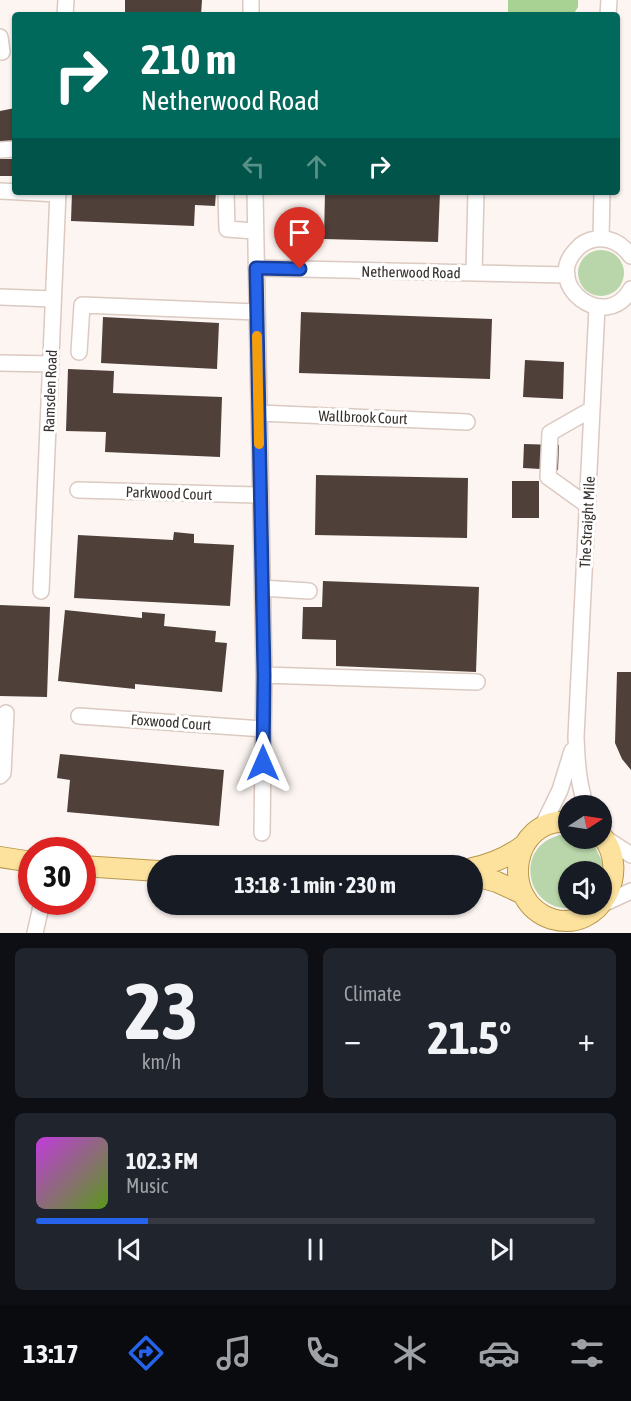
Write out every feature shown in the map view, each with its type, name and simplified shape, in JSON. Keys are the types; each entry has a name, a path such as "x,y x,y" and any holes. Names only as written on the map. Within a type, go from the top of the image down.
{"main road":[{"path":"553,933 541,914 522,894 517,868 519,856 531,836 541,829 558,823"},
{"path":"483,865 510,856 524,845"},
{"path":"612,849 617,874 612,892"},
{"path":"0,857 18,860"},
{"path":"96,867 147,870"},
{"path":"483,878 503,884 522,894"},
{"path":"541,914 566,921 579,920 592,915"},
{"path":"587,933 597,915"}],"street":[{"path":"0,37 6,52"},
{"name":"Ramsden Road","path":"41,591 58,195"},
{"path":"226,195 227,230 255,231"},
{"path":"255,195 264,675 262,833"},
{"path":"474,273 476,195"},
{"path":"600,238 602,195"},
{"path":"631,256 614,240 591,239 573,253 568,263 567,275 570,287 577,298 588,305 597,307 612,306 622,301 631,289"},
{"name":"Netherwood Road","path":"256,268 567,275"},
{"path":"0,297 53,299"},
{"path":"79,352 82,305 257,312"},
{"name":"The Straight Mile","path":"583,795 579,782 576,737 597,307"},
{"path":"0,363 51,364"},
{"path":"587,505 548,477 550,433 592,409"},
{"name":"Wallbrook Court","path":"259,413 467,422"},
{"name":"Parkwood Court","path":"78,490 260,495"},
{"path":"262,588 309,591"},
{"path":"264,675 477,682"},
{"path":"0,776 3,773 6,712"},
{"name":"Foxwood Court","path":"78,716 263,729"},
{"name":"The Straight Mile","path":"541,829 560,790 576,737"},
{"path":"612,843 631,855"},
{"path":"612,900 631,891"},
{"path":"34,933 38,915"}],"green space":[{"path":"508,0 578,0 575,12 508,12"},
{"path":"601,250 617,257 624,273 617,289 601,296 585,289 578,273 585,257"},
{"path":"558,836 558,849 596,849 602,861 558,861 558,906 550,904 538,894 532,881 531,867 535,853 546,841"}],"building":[{"path":"125,0 202,0 201,12 125,12"},
{"path":"12,109 12,143 0,146 0,111"},
{"path":"0,159 12,159 12,176 0,176"},
{"path":"72,195 216,195 215,206 195,205 194,226 71,221"},
{"path":"325,195 440,195 438,242 324,239"},
{"path":"301,312 492,319 490,379 299,373"},
{"path":"103,317 219,323 217,369 101,363"},
{"path":"525,360 564,362 563,399 523,397"},
{"path":"68,369 114,371 113,393 222,397 220,457 105,452 106,432 66,431"},
{"path":"524,444 559,445 558,470 523,468"},
{"path":"316,475 468,478 467,538 315,535"},
{"path":"512,481 539,481 539,518 512,518"},
{"path":"174,532 194,534 194,543 234,545 230,606 74,598 78,535 173,540"},
{"path":"323,581 479,587 476,672 336,666 336,640 302,639 303,607 322,607"},
{"path":"0,605 50,607 47,697 0,696"},
{"path":"65,610 142,618 142,612 165,614 164,626 216,631 215,642 227,643 222,692 135,684 135,689 58,681"},
{"path":"617,672 631,672 631,770 622,759 615,743"},
{"path":"60,754 224,770 219,826 67,812 70,780 57,778"}],"slow traffic":[{"path":"257,336 259,444"}],"route":[{"path":"263,763 264,675 256,268 300,269"}]}
